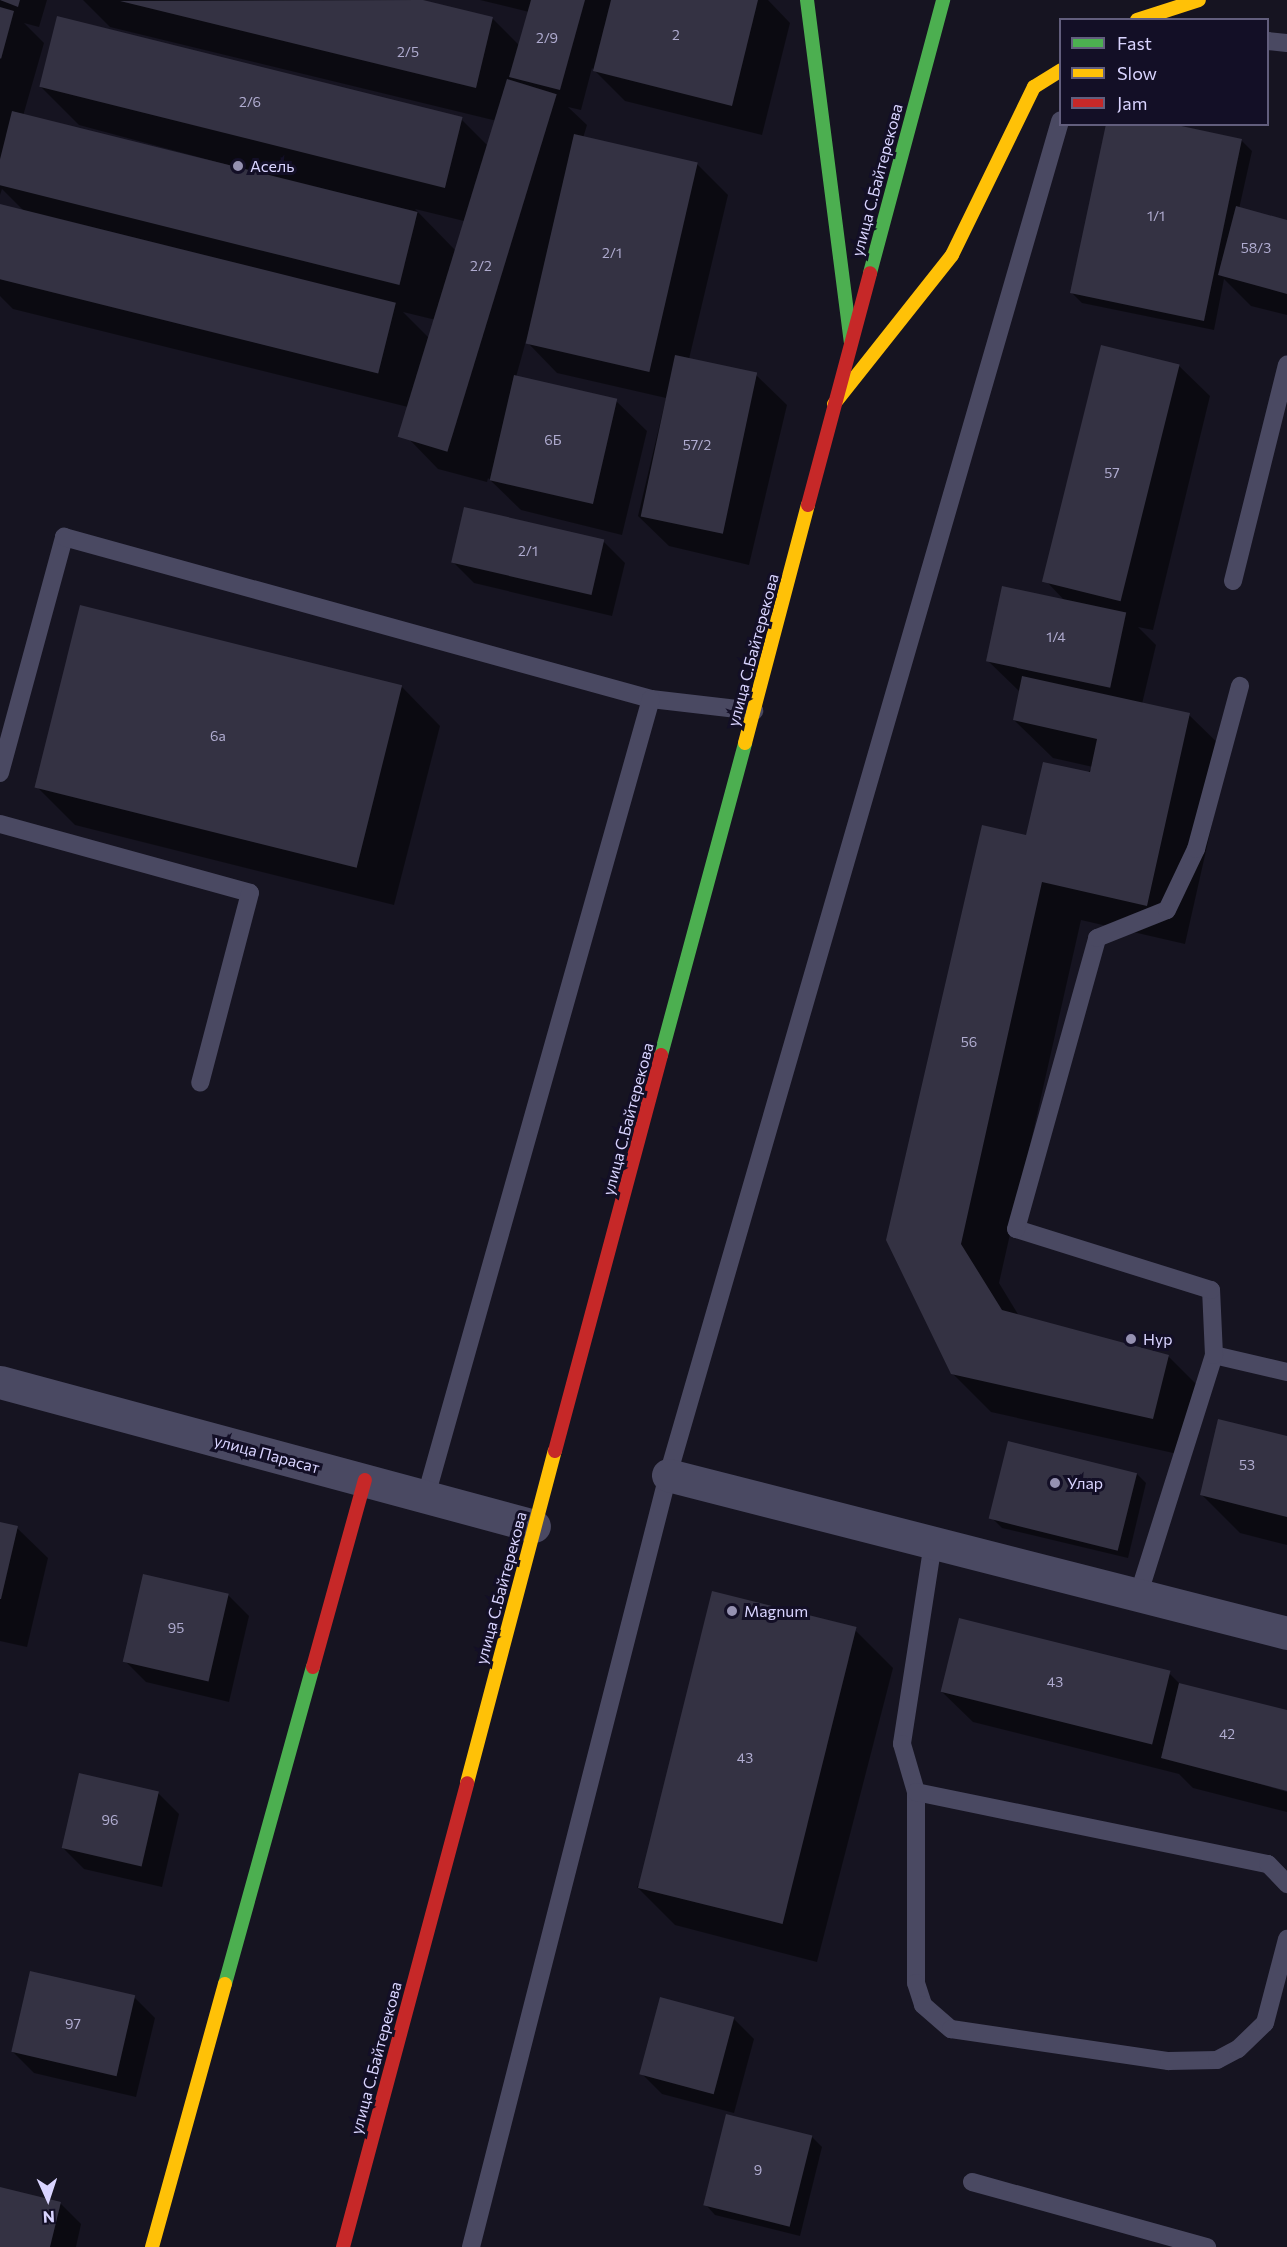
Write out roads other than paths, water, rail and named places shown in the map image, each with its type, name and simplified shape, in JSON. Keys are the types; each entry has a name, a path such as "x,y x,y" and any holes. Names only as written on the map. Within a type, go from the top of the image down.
{"main road":[{"path":"807,0 851,342"},
{"name":"улица С.Байтерекова","path":"343,2247 943,0"},
{"path":"1143,18 1199,0"},
{"path":"834,404 952,255 1034,87 1059,72"},
{"path":"152,2247 365,1480"}],"street":[{"name":"улица Парасат","path":"0,1382 534,1526"},
{"path":"668,1475 1139,1593 1287,1633"}],"lane":[{"path":"1269,41 1287,43"},
{"path":"471,2247 668,1475 1059,124"},
{"path":"1233,581 1287,365"},
{"path":"0,773 64,537 651,699 754,711"},
{"path":"1139,1593 1215,1355 1211,1290 1017,1229 1097,938 1167,910 1196,849 1240,686"},
{"path":"426,1496 651,699"},
{"path":"0,824 250,893 200,1083"},
{"path":"1215,1355 1287,1372"},
{"path":"933,1543 902,1744 915,1792 916,1983 923,2005 951,2029 1169,2061 1217,2060 1238,2049 1265,2023 1287,1940"},
{"path":"915,1792 1268,1864 1287,1884"},
{"path":"972,2182 1207,2247"}],"place":[{"name":"Асель","path":"238,166"},
{"name":"Нур","path":"1131,1339"},
{"name":"Улар","path":"1055,1483"},
{"name":"Magnum","path":"732,1611"}]}
